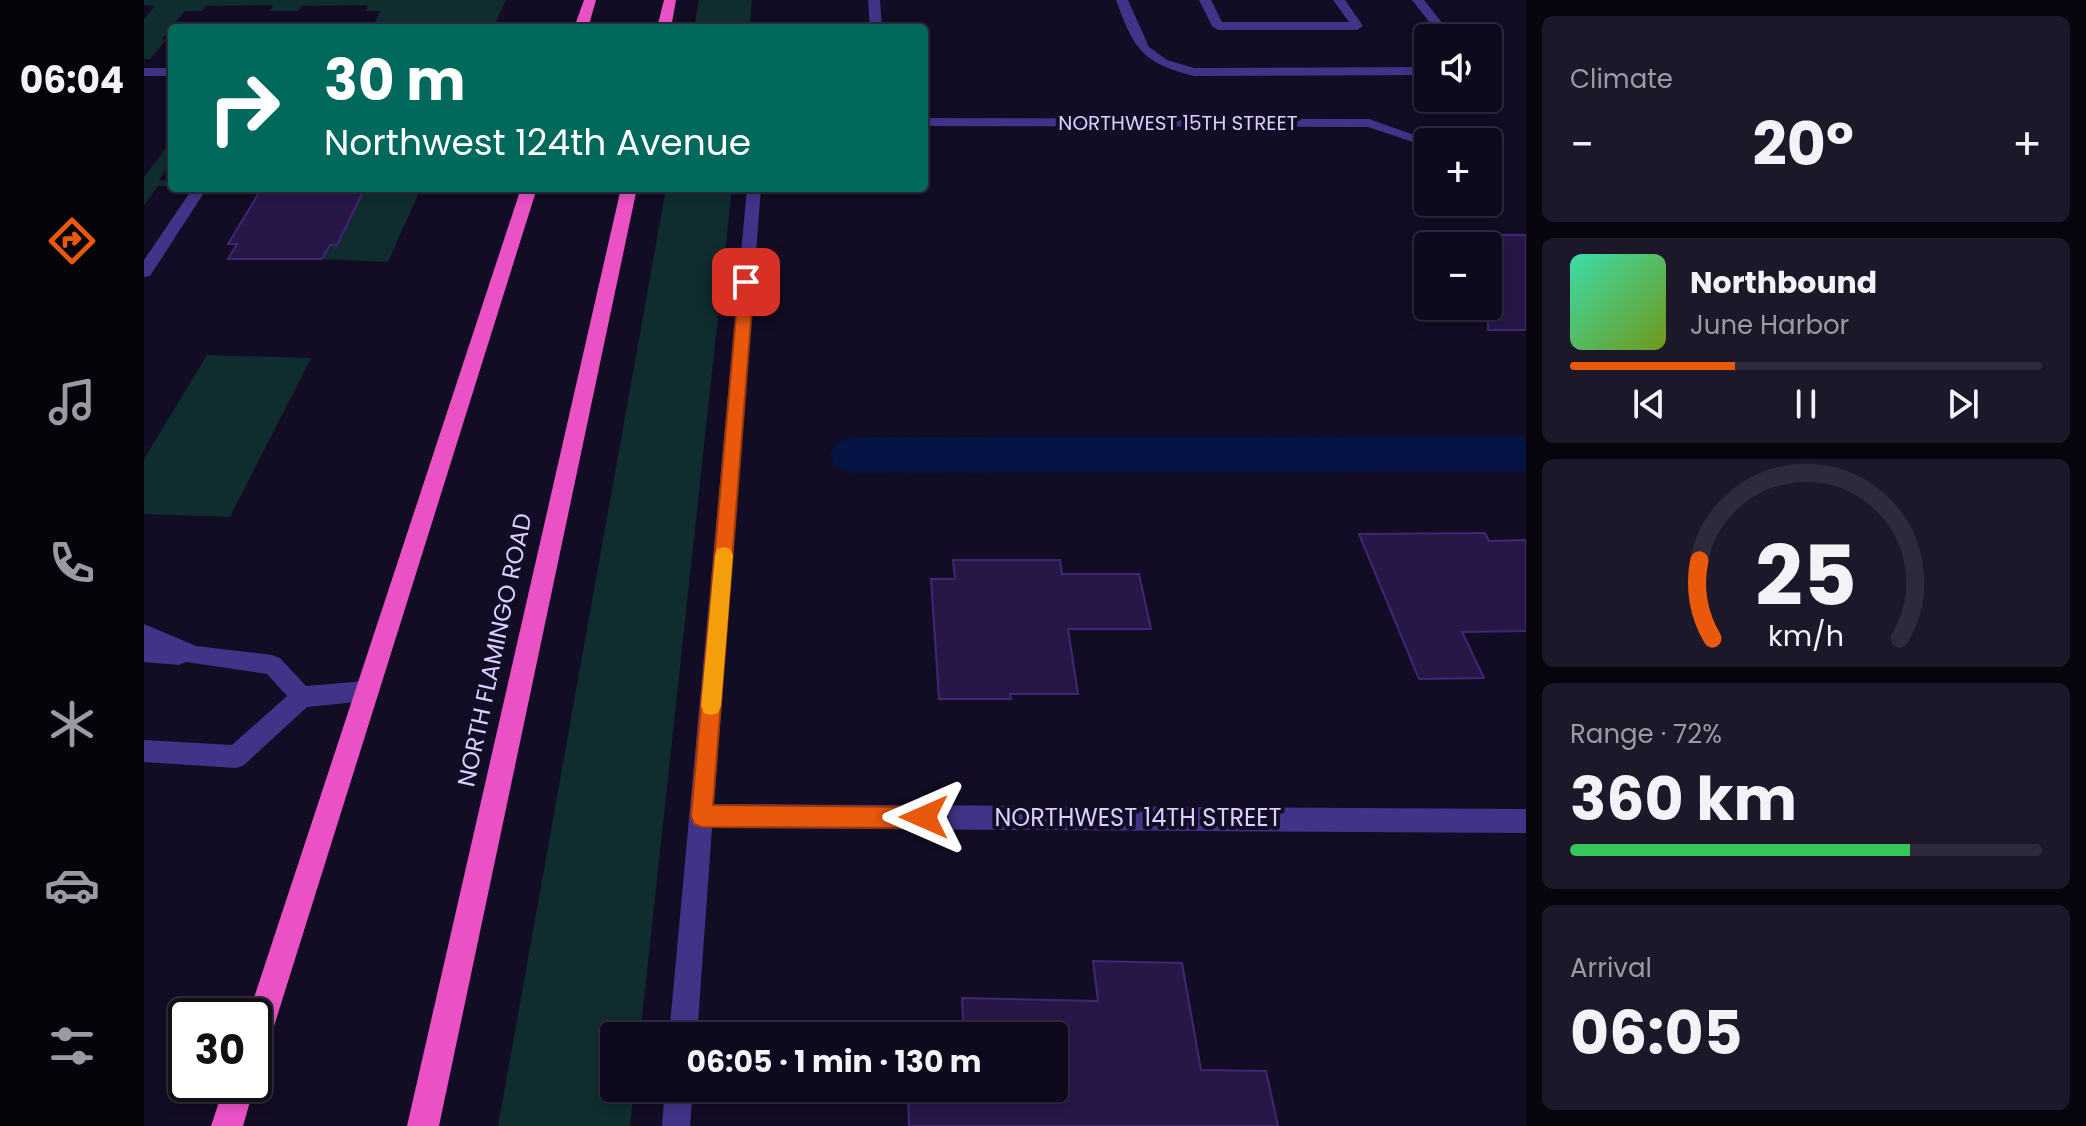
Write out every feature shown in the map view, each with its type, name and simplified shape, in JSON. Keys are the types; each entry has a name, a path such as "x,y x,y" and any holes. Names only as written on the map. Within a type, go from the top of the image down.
{"highway":[{"path":"582,24 590,0"},
{"path":"665,24 670,0"},
{"path":"268,998 528,192"},
{"name":"NORTH FLAMINGO ROAD","path":"423,1126 628,192"},
{"path":"227,1126 234,1102"}],"street":[{"path":"874,0 876,24"},
{"path":"1122,0 1140,48 1159,63 1175,68 1194,72 1414,71"},
{"path":"1205,0 1218,26 1357,26 1339,0"},
{"path":"1418,0 1437,24"},
{"path":"144,72 168,72"},
{"name":"NORTHWEST 15TH STREET","path":"928,122 1369,123 1414,138"},
{"path":"144,272 197,192"},
{"path":"684,1022 754,192"},
{"path":"144,634 195,656"},
{"path":"144,652 272,665 302,697"},
{"path":"144,751 236,757 302,697 366,691"},
{"name":"NORTHWEST 14TH STREET","path":"702,816 1526,821"},
{"path":"676,1126 678,1102"}],"green space":[{"path":"144,0 506,0 495,24 373,24 381,11 366,11 368,5 302,6 298,11 270,11 273,5 206,6 202,11 185,11 174,24 168,24 168,32 162,39 166,40 150,59 144,59 144,19 155,6 144,5"},
{"path":"699,0 752,0 749,24 695,24"},
{"path":"168,145 168,167 159,180 168,180 168,186 158,186 144,205 144,177"},
{"path":"363,192 419,192 388,262 322,259"},
{"path":"665,192 732,192 642,1022 600,1022 600,1102 633,1102 630,1126 498,1126"},
{"path":"207,355 311,358 230,517 144,514 144,459"}],"building":[{"path":"260,192 363,192 337,245 330,245 322,259 228,259 237,244 228,244"},
{"path":"1502,235 1526,235 1526,330 1488,330 1488,320 1502,320"},
{"path":"1485,533 1489,541 1526,540 1526,631 1462,632 1484,678 1419,679 1359,534"},
{"path":"953,560 1060,560 1062,574 1139,574 1151,629 1068,629 1078,694 1010,694 1011,699 939,699 931,579 955,579"},
{"path":"1093,961 1182,963 1201,1070 1266,1071 1278,1126 909,1126 908,1102 1068,1102 1068,1022 963,1022 962,998 1098,1001"}],"waterway":[{"path":"852,455 1526,454"}],"slow traffic":[{"path":"711,706 724,555"}],"route":[{"path":"746,282 702,816 924,817"}]}
